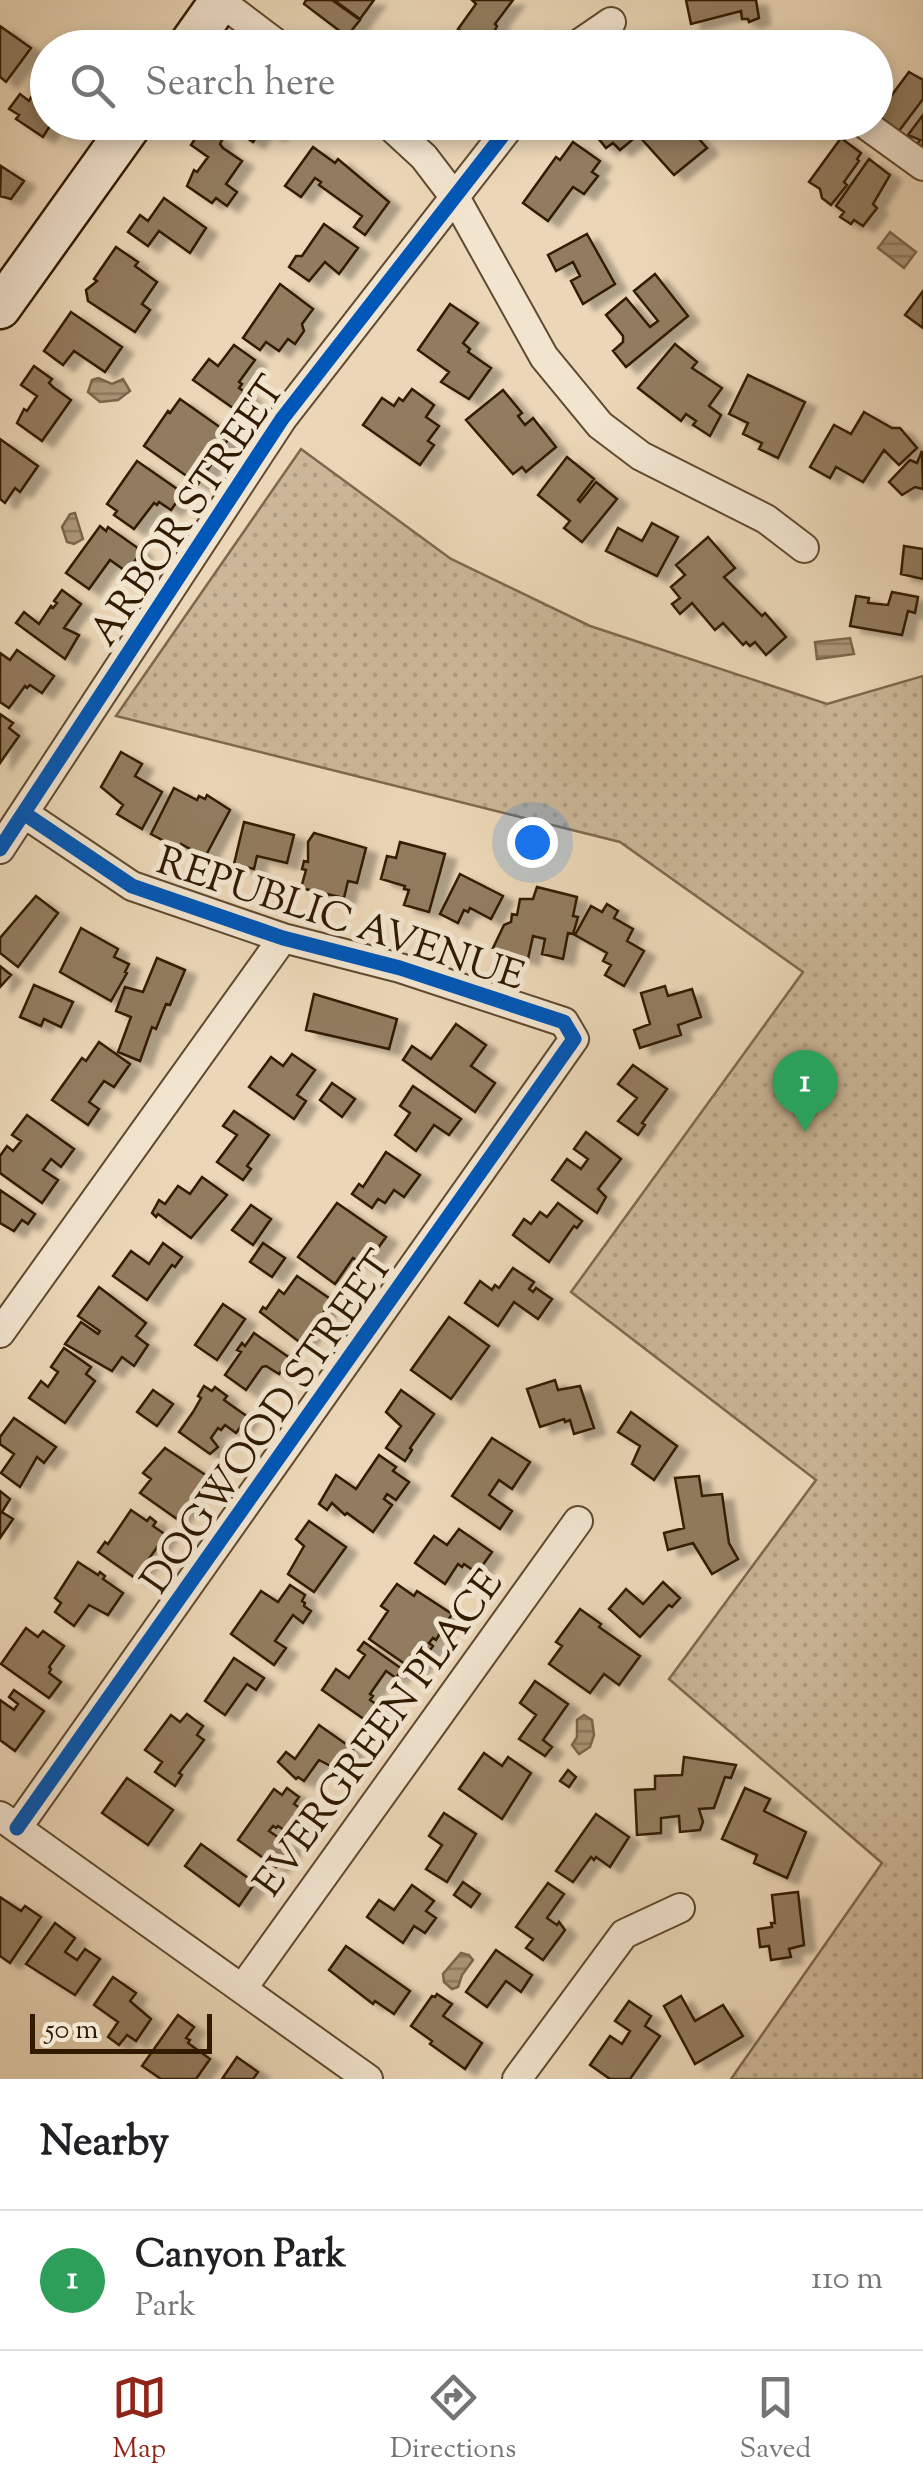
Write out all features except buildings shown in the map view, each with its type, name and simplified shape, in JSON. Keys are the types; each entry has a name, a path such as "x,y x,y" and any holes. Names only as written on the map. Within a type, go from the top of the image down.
{"street":[{"path":"199,30 220,0 259,30"},
{"path":"599,30 611,22"},
{"path":"0,308 120,140"},
{"path":"406,140 424,156 456,199 544,358 600,425 641,456 766,520 804,548"},
{"name":"ARBOR STREET","path":"0,849 282,419 500,140"},
{"path":"887,140 923,166"},
{"name":"REPUBLIC AVENUE","path":"25,814 132,886 283,938 400,968 564,1022 574,1038 568,1051"},
{"path":"0,1333 283,938"},
{"name":"DOGWOOD STREET","path":"9,1822 568,1051"},
{"name":"EVERGREEN PLACE","path":"242,1990 578,1521"},
{"path":"9,1822 368,2079"},
{"path":"517,2079 624,1934 680,1908"}],"shaded area":[{"path":"890,232 916,252 904,268 878,248"},
{"path":"98,378 112,384 123,379 130,391 118,400 100,402 88,392 92,380"},
{"path":"301,449 451,559 590,626 827,704 923,676 923,2079 731,2079 882,1863 669,1679 816,1480 571,1292 803,972 620,842 116,716"},
{"path":"75,513 83,539 74,544 67,542 62,527"},
{"path":"850,638 854,654 817,659 815,642"},
{"path":"584,1715 592,1720 594,1735 590,1747 579,1754 572,1745 577,1737 577,1720"},
{"path":"461,1953 473,1960 458,1987 452,1989 444,1982 443,1974"}],"cycle path":[{"path":"0,849 282,419 499,140"},
{"path":"17,1828 574,1039 564,1022 400,968 283,938 132,886 25,814"}],"place":[{"name":"Canyon Park","path":"805,1132"}]}
